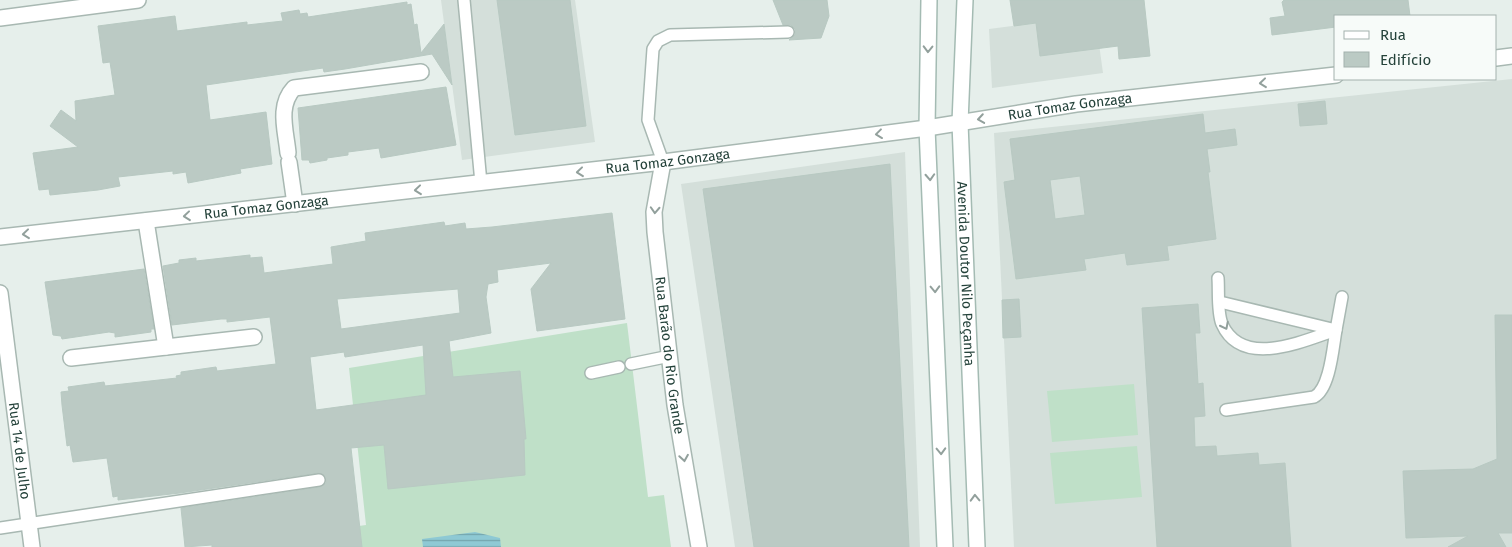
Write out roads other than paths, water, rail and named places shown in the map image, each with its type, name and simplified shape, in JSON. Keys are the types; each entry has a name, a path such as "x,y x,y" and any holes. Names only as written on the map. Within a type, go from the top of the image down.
{"street":[{"path":"0,18 138,0"},
{"path":"929,0 927,128 945,547"},
{"name":"Avenida Doutor Nilo Peçanha","path":"965,0 960,123 976,547"},
{"path":"1497,58 1512,56"},
{"path":"295,204 283,106 286,96 294,88 421,72"},
{"name":"Rua Tomaz Gonzaga","path":"0,237 663,162 927,128 1076,104 1334,75"},
{"name":"Rua Barão do Rio Grande","path":"663,162 654,212 675,404 699,547"},
{"path":"146,221 166,347"},
{"name":"Rua 14 de Julho","path":"0,294 32,547"},
{"path":"71,358 254,337"}],"lane":[{"path":"464,0 481,183"},
{"path":"663,162 648,120 653,50 658,41 670,35 788,32"},
{"path":"1218,278 1222,324 1236,342 1255,349 1284,347 1336,330"},
{"path":"1226,410 1314,397 1320,394 1325,385 1342,297"},
{"path":"1220,302 1336,330"},
{"path":"630,364 670,356"},
{"path":"591,373 619,367"},
{"path":"0,528 318,480"}],"water":[{"path":"475,532 500,538 501,547 423,547 422,539"}]}
